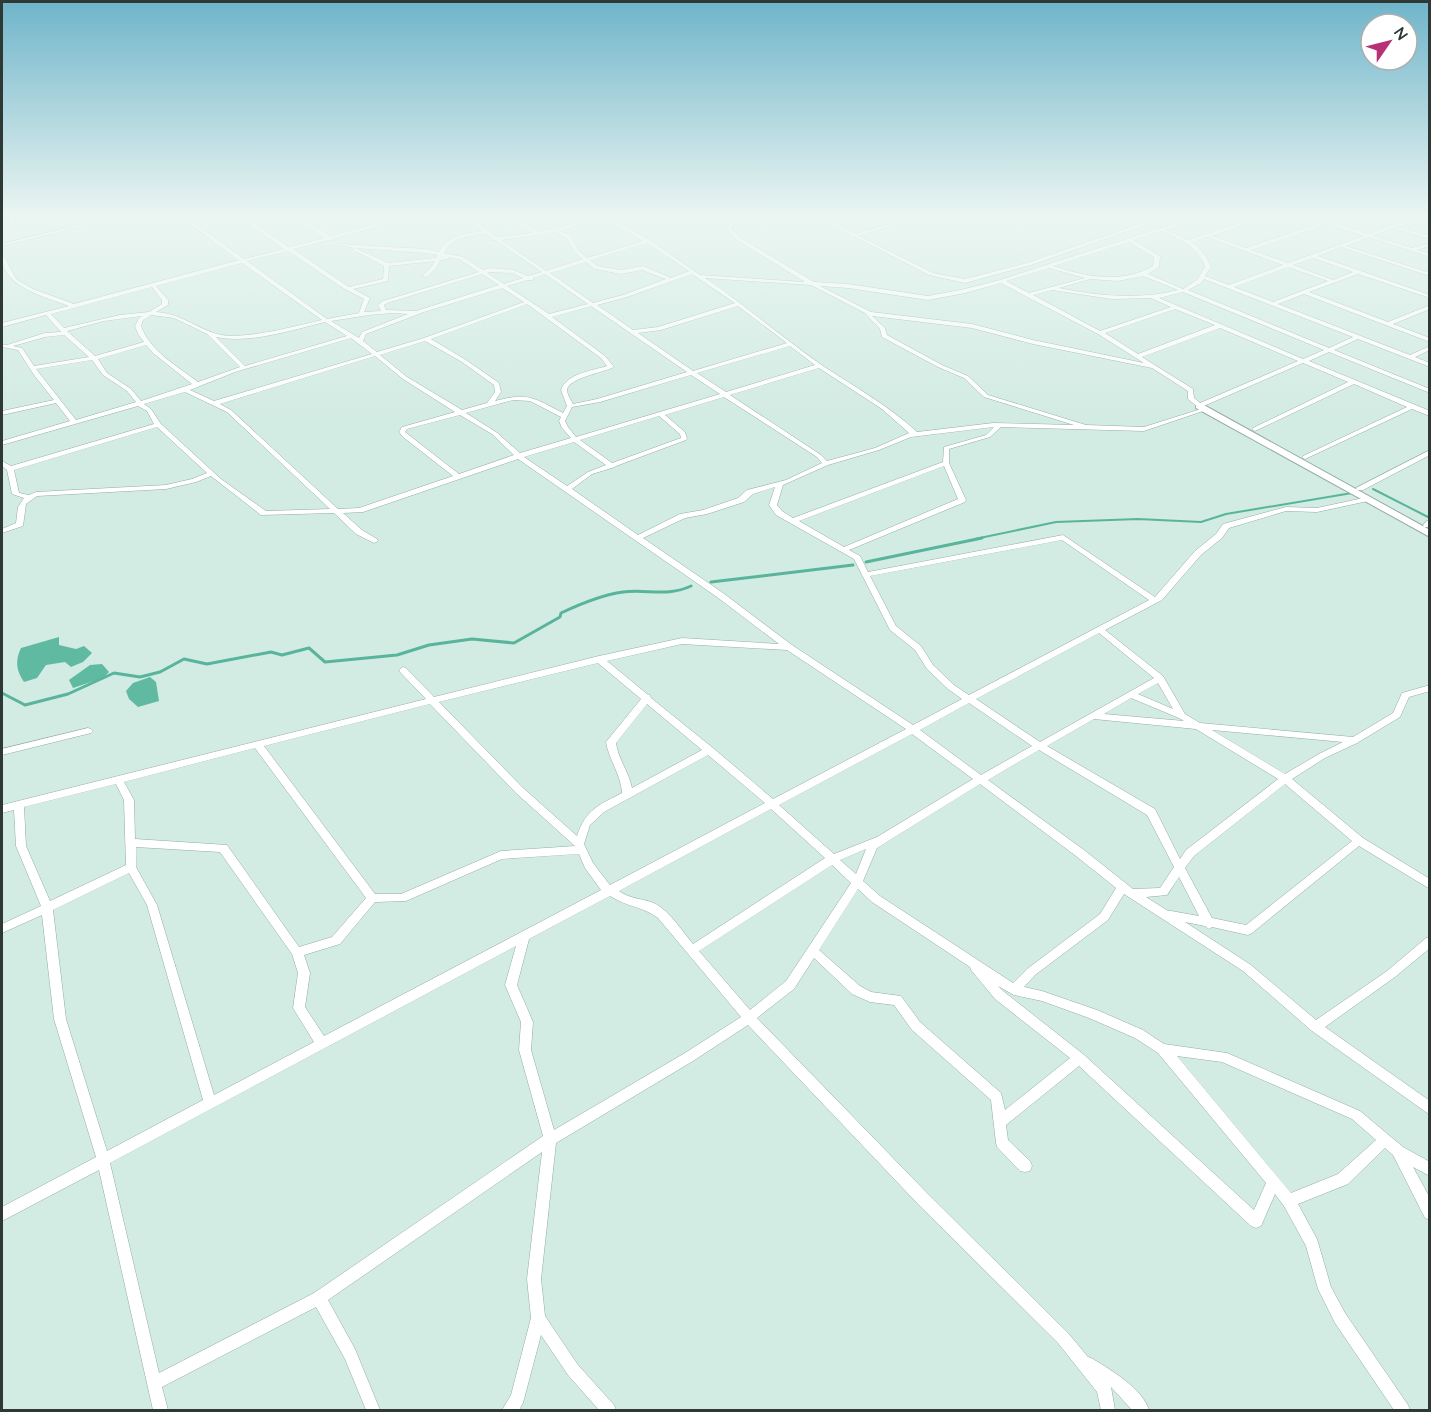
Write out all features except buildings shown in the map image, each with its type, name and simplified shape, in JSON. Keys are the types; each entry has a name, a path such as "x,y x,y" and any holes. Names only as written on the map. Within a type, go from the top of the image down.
{"street":[{"path":"21,283 31,290 75,305"},
{"path":"2,325 160,283"},
{"path":"274,283 350,337 360,341 372,354 405,378 463,412 509,444 519,456 789,647 911,728 1122,887 1247,968 1316,1026 1430,1109"},
{"path":"341,283 367,298 361,314"},
{"path":"349,288 373,283"},
{"path":"384,311 381,305 385,302 449,283"},
{"path":"501,283 612,365 568,382 564,391 570,406"},
{"path":"360,341 364,333 416,313 517,283"},
{"path":"559,283 819,456 826,464"},
{"path":"548,316 663,283"},
{"path":"707,283 739,304 820,366 884,408 913,430 912,435"},
{"path":"784,283 848,286 937,297 994,283"},
{"path":"811,283 866,313 883,328 884,336 896,344 966,376 986,396 1093,430"},
{"path":"1006,283 1031,294 1139,356 1191,390 1191,399 1368,499 1429,527"},
{"path":"1031,294 1070,283"},
{"path":"1165,283 1430,391"},
{"path":"1179,283 1430,384"},
{"path":"1051,288 1097,296 1150,296 1182,290 1196,283"},
{"path":"1218,283 1430,365"},
{"path":"1228,287 1239,283"},
{"path":"1272,304 1327,283"},
{"path":"1389,283 1430,297"},
{"path":"153,285 165,300 165,305 146,316 138,326 147,343 196,386"},
{"path":"1303,292 1430,340"},
{"path":"1150,296 1430,414"},
{"path":"216,403 426,339 528,302"},
{"path":"632,332 659,329 739,304"},
{"path":"1101,333 1175,307"},
{"path":"1388,324 1430,307"},
{"path":"3,347 104,319 174,317 210,334 228,337 282,332 384,311 416,313"},
{"path":"1419,311 1430,315"},
{"path":"47,313 93,358 105,374 129,390 149,410 158,425 212,473 264,513 360,510 519,456 820,366"},
{"path":"866,313 972,326 1033,342 1154,367"},
{"path":"1139,356 1219,326"},
{"path":"210,334 244,368"},
{"path":"2,443 73,420 186,390 244,368 350,337"},
{"path":"638,538 683,516 704,513 741,500 750,492 912,435 1000,425 1093,430 1144,429 1204,406 1358,337"},
{"path":"426,339 497,384 498,392 490,403"},
{"path":"33,368 93,358 147,343"},
{"path":"613,466 577,440 564,427 564,416 570,406 598,401 790,344"},
{"path":"3,347 19,348 73,420"},
{"path":"1410,357 1430,348"},
{"path":"1255,429 1353,382"},
{"path":"186,390 229,411 359,532 374,541"},
{"path":"457,476 402,432 409,425 490,403 523,397 564,416"},
{"path":"2,414 59,401"},
{"path":"1204,406 1255,429 1429,527"},
{"path":"1305,457 1411,407"},
{"path":"567,489 590,473 684,439 683,433 660,414"},
{"path":"10,469 158,425"},
{"path":"843,550 962,500 946,463 946,448 988,436 1000,425"},
{"path":"1360,488 1430,452"},
{"path":"2,463 10,469 16,494 30,497"},
{"path":"793,521 946,463"},
{"path":"2,531 20,524 19,512 24,501 42,493 166,487 194,481 212,473"},
{"path":"780,483 773,505 779,513 857,558 893,628 918,648 930,667 951,687 1040,746 1150,813 1209,924"},
{"path":"3,1212 1154,600 1226,526 1286,509 1317,510 1368,499"},
{"path":"865,575 1062,537 1154,600"},
{"path":"1099,629 1160,678 1182,716"},
{"path":"2,809 433,700 682,641 789,647"},
{"path":"599,659 772,803 876,899 1014,990 1042,996 1093,1014 1139,1034 1162,1049 1289,1201 1312,1244 1326,1289 1340,1318 1403,1410"},
{"path":"403,670 519,790 581,847 589,865 610,890 624,900 651,907 662,915 749,1018 1083,1360 1104,1389 1108,1410"},
{"path":"153,1383 319,1298 550,1138 689,1057 749,1018 789,985 858,881 873,845 981,779 1160,678"},
{"path":"1132,894 1163,892 1190,853 1285,779 1397,715 1405,695 1430,688"},
{"path":"1131,695 1182,716 1285,779 1359,841 1430,885"},
{"path":"627,792 626,781 612,756 611,742 647,697"},
{"path":"1092,716 1354,741"},
{"path":"2,752 88,731"},
{"path":"257,744 372,898"},
{"path":"581,847 586,823 600,809 627,792 710,750"},
{"path":"118,779 129,800 131,867 152,904 210,1103"},
{"path":"19,805 21,846 47,908 60,1019 103,1160 160,1410"},
{"path":"691,951 832,858 880,840"},
{"path":"1162,913 1248,930 1359,841"},
{"path":"130,843 223,848 297,952 304,973 299,1008 322,1043"},
{"path":"372,898 402,898 501,855 581,847"},
{"path":"2,929 131,867"},
{"path":"1014,990 1031,972 1104,917 1122,887"},
{"path":"297,952 336,941 372,898"},
{"path":"510,1410 518,1398 538,1318 534,1279 550,1138 525,1050 527,1022 511,985 524,936"},
{"path":"1316,1026 1391,974 1430,941"},
{"path":"812,950 856,990 870,997 897,1000 904,1006 916,1026 997,1097 1002,1143 1025,1166"},
{"path":"967,959 999,995 1078,1058 1256,1221 1273,1182"},
{"path":"1162,1049 1223,1057 1356,1115 1398,1151 1430,1170"},
{"path":"1001,1120 1078,1058"},
{"path":"1289,1201 1343,1179 1385,1140"},
{"path":"1398,1151 1430,1213"},
{"path":"319,1298 350,1353 373,1410"},
{"path":"538,1318 573,1370 609,1410"},
{"path":"1083,1360 1119,1384 1142,1410"}],"green space":[{"path":"59,637 59,645 76,649 84,646 92,653 83,662 71,667 65,662 46,665 37,678 24,682 17,665 21,648"},
{"path":"102,664 109,672 103,678 73,688 69,680 90,665"},
{"path":"150,677 156,682 159,701 138,707 129,699 126,691 133,683"}],"waterway":[{"path":"1373,489 1428,517"},
{"path":"975,539 1056,522 1138,519 1201,522 1226,514 1352,493"},
{"path":"866,562 982,538"},
{"path":"711,582 853,565"},
{"path":"2,693 25,705 68,694 114,673 140,677 160,672 184,659 207,664 271,652 282,655 309,648 325,662 397,655 429,645 472,639 514,643 560,617 561,613 583,603 615,593 666,592 691,586"}]}
